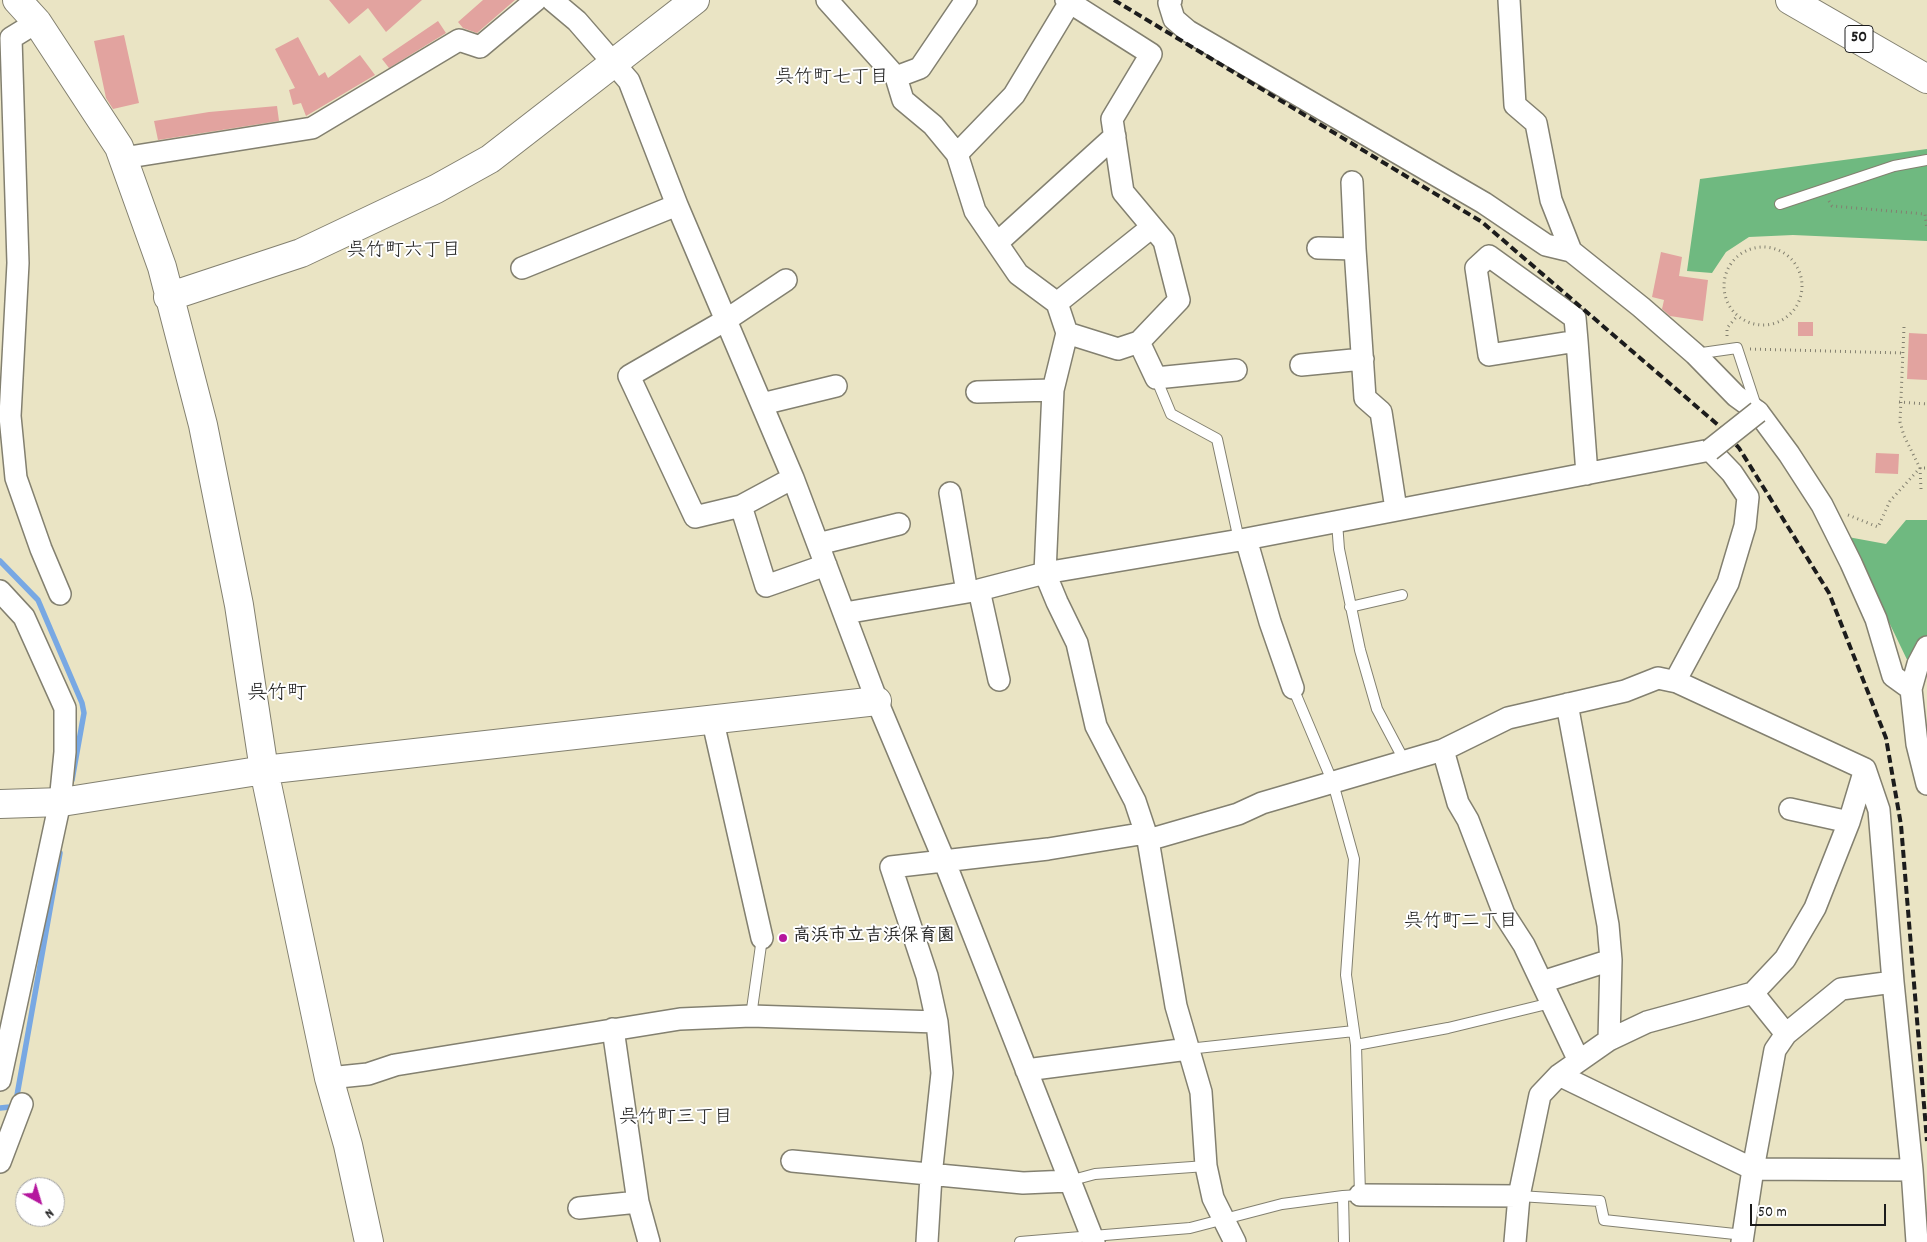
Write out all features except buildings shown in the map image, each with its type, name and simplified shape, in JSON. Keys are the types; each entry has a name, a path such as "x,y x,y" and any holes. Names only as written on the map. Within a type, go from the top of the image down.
{"street":[{"path":"17,0 37,22 119,147 162,267 168,297 203,425 237,596 264,770 329,1078 348,1145 369,1242"},
{"path":"123,158 312,128 459,40 480,47 536,0"},
{"path":"552,0 577,21 629,81 678,206 793,478 878,702 944,860 1093,1239"},
{"path":"168,297 301,253 436,189 490,159 695,0"},
{"path":"827,0 896,76 904,100 933,125 957,154 975,211 1018,274 1056,303 1067,333 1052,390 1045,573 1056,602 1077,642 1096,726 1135,801 1147,837 1176,1006 1201,1092 1206,1166 1213,1198 1235,1242"},
{"path":"896,76 920,68 966,0"},
{"path":"1171,0 1169,3 1174,19 1188,31 1484,203 1546,245 1570,251 1641,306 1695,354 1736,396 1758,412 1789,454 1822,505 1876,619 1893,676 1919,694"},
{"path":"1509,0 1514,105 1536,123 1551,200 1570,251"},
{"name":"50","path":"1790,0 1927,79"},
{"path":"957,154 1014,96 1068,1 1151,54 1112,119 1124,192 1164,241 1179,300 1139,342 1118,349 1067,333"},
{"path":"37,22 6,42 18,263 10,416 16,478 41,549 60,594"},
{"path":"997,243 1115,136"},
{"path":"1352,182 1366,398 1381,412 1396,509"},
{"path":"522,268 678,206"},
{"path":"1056,303 1152,227"},
{"path":"1318,248 1355,249"},
{"path":"1577,341 1489,355 1476,268 1489,256 1575,318 1577,341 1587,474"},
{"path":"786,280 726,320 629,376 695,517 741,506 793,478"},
{"path":"1139,342 1156,378 1236,370"},
{"path":"1301,365 1363,359"},
{"path":"762,404 836,386"},
{"path":"977,392 1052,390"},
{"path":"845,613 973,591 1045,573 1242,540 1710,450 1758,412"},
{"path":"1677,682 1679,674 1728,583 1745,526 1748,497 1732,472 1710,450"},
{"path":"950,493 973,591 999,680"},
{"path":"741,506 766,586 826,565"},
{"path":"818,544 899,524"},
{"path":"1242,540 1293,688"},
{"path":"0,591 24,616 65,708 68,801 0,1080"},
{"path":"1927,647 1918,664 1917,744 1927,784"},
{"path":"927,1242 931,1176 942,1073 937,1022 927,976 891,867 1147,837 1238,814 1262,802 1443,750 1508,718 1625,691 1658,678 1677,682 1865,769 1879,810 1917,1242"},
{"path":"0,804 68,801 264,770 712,722 878,702"},
{"path":"1567,704 1608,925 1611,960 1609,1040"},
{"path":"712,722 762,938"},
{"path":"1443,750 1458,803 1468,820 1504,914 1524,945 1579,1061"},
{"path":"1515,1242 1519,1196 1540,1095 1559,1075 1609,1040 1647,1022 1753,993 1785,959 1815,908 1849,822 1865,769"},
{"path":"1790,809 1849,822"},
{"path":"1542,982 1611,960"},
{"path":"1743,1239 1752,1169 1775,1050 1786,1034 1841,989 1893,982"},
{"path":"1753,993 1786,1034"},
{"path":"329,1078 368,1074 395,1065 680,1019 752,1016 937,1022"},
{"path":"613,1029 638,1202 649,1242"},
{"path":"1026,1070 1188,1049"},
{"path":"1559,1075 1752,1169 1912,1170"},
{"path":"0,1162 22,1104"},
{"path":"792,1161 931,1176 1023,1183 1069,1181"},
{"path":"1351,1196 1519,1196"},
{"path":"579,1208 638,1202"}],"lane":[{"path":"1780,204 1894,166 1927,160"},
{"path":"1695,354 1732,349 1758,412"},
{"path":"1156,378 1171,414 1217,439 1242,540"},
{"path":"1337,522 1339,549 1350,607 1378,708 1405,762"},
{"path":"1350,607 1402,595"},
{"path":"1293,688 1333,783 1354,859 1346,975 1356,1045 1351,1196 1344,1242"},
{"path":"752,1016 762,938"},
{"path":"1356,1045 1448,1028 1551,1003"},
{"path":"1188,1049 1354,1031"},
{"path":"1069,1181 1095,1174 1206,1166"},
{"path":"1020,1242 1093,1239 1190,1228 1282,1204 1351,1196"},
{"path":"1519,1196 1600,1201 1604,1220 1743,1239"}],"path":[{"path":"1823,189 1832,206 1925,214 1927,229"},
{"path":"1768,247 1785,253 1797,266 1802,284 1799,301 1795,309 1781,320 1763,325 1738,316 1727,301 1724,283 1730,266 1735,259 1750,249 1768,247"},
{"path":"1738,316 1727,328 1732,349 1902,353"},
{"path":"1904,327 1899,402 1900,422 1904,436 1920,468 1921,489"},
{"path":"1899,402 1927,404"},
{"path":"1822,505 1878,527 1890,501 1920,468 1927,468"}],"green space":[{"path":"1927,149 1927,241 1793,235 1749,237 1726,252 1712,273 1687,271 1700,179"},
{"path":"1906,520 1927,520 1927,638 1912,670 1848,537 1886,544"}],"waterway":[{"path":"0,561 38,600 82,703 84,713 72,780"},
{"path":"0,1108 10,1107 16,1101 60,853"}],"railway":[{"path":"1114,0 1482,222 1718,425 1739,448 1829,593 1886,738 1901,825 1927,1141"}],"place":[{"name":"高浜市立吉浜保育園","path":"783,938"}],"district":[{"name":"呉竹町七丁目","path":"832,79"},
{"name":"呉竹町六丁目","path":"404,252"},
{"name":"呉竹町","path":"277,695"},
{"name":"呉竹町二丁目","path":"1461,923"},
{"name":"呉竹町三丁目","path":"676,1119"}]}
